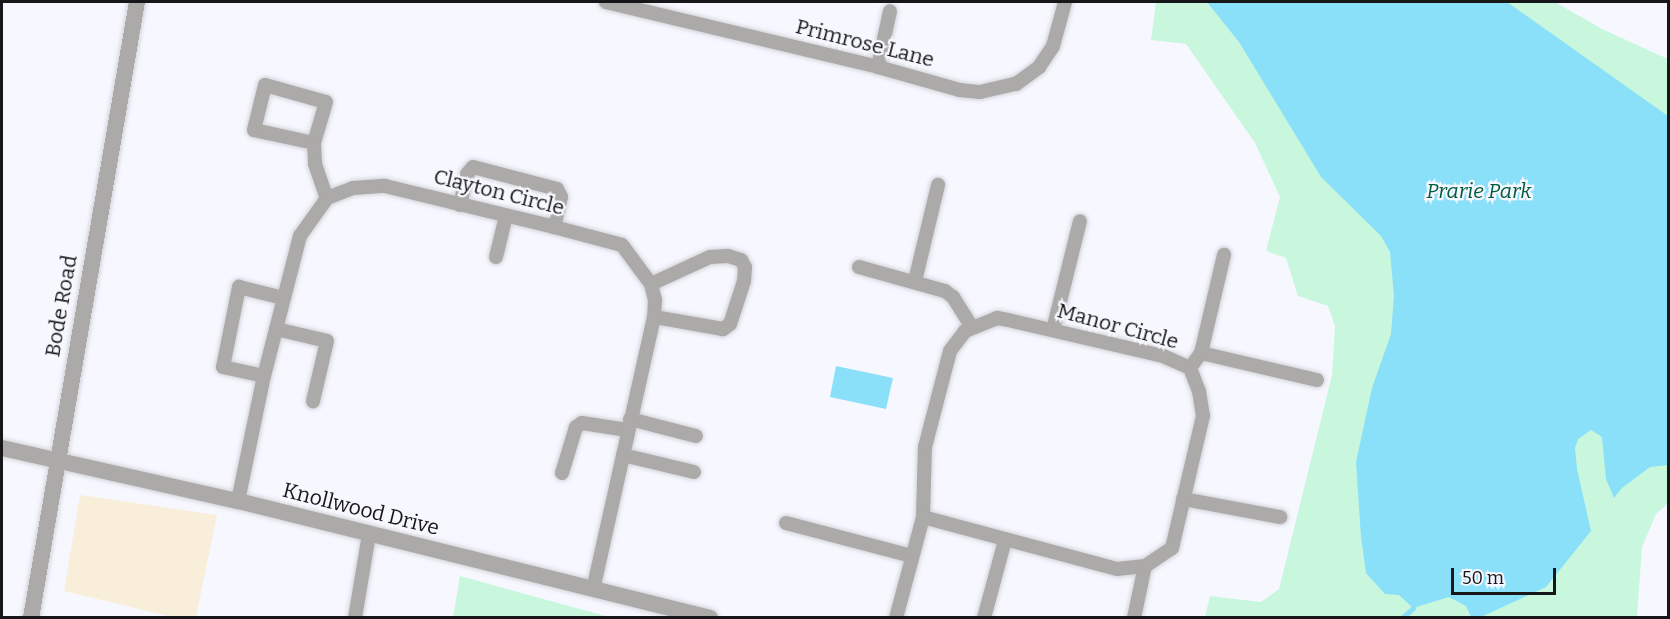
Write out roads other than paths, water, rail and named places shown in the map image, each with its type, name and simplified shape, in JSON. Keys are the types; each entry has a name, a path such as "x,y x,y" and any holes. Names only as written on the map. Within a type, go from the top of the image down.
{"street":[{"name":"Bode Road","path":"31,618 137,2"},
{"name":"Primrose Lane","path":"606,2 878,67 970,92 992,91 1016,84 1039,67 1057,35 1065,2"},
{"path":"878,67 890,11"},
{"path":"238,501 264,376 300,236 327,198 315,164 314,143 326,102 265,85 254,130 314,143"},
{"path":"460,205 467,174 473,167 557,189 561,197 554,227"},
{"path":"915,280 938,185"},
{"name":"Clayton Circle","path":"327,198 353,188 385,186 622,245 651,284"},
{"path":"496,257 506,216"},
{"path":"1053,330 1080,221"},
{"path":"592,589 654,317 651,284 710,257 728,255 741,260 745,267 744,281 730,324 723,329 654,317"},
{"path":"1190,368 1201,353 1224,255"},
{"path":"859,267 915,280 945,291 953,297 971,326 958,338 945,366 925,447 923,517 896,618"},
{"path":"264,376 223,367 239,287 283,298"},
{"name":"Manor Circle","path":"923,517 1117,569 1145,566 1172,548 1203,416 1200,391 1190,368 1163,356 997,318 971,326"},
{"path":"276,329 327,341 313,401"},
{"path":"1201,353 1317,380"},
{"path":"562,474 576,427 582,423 629,425 696,436"},
{"name":"Knollwood Drive","path":"2,448 238,501 710,618"},
{"path":"622,455 694,472"},
{"path":"1183,499 1280,517"},
{"path":"786,523 912,556"},
{"path":"355,618 369,534"},
{"path":"984,618 1005,540"},
{"path":"1134,618 1145,566"}],"water":[{"name":"Prarie Park","path":"1207,2 1507,2 1668,116 1668,465 1650,467 1622,488 1614,498 1606,479 1602,437 1591,430 1578,439 1575,448 1577,469 1591,531 1546,587 1481,617 1471,617 1466,606 1449,597 1413,608 1399,595 1385,594 1366,573 1356,462 1372,388 1391,334 1394,296 1390,252 1381,236 1321,177 1239,42"},
{"path":"836,366 893,378 886,409 830,397"}],"waterway":[{"path":"1402,618 1413,608"}]}
